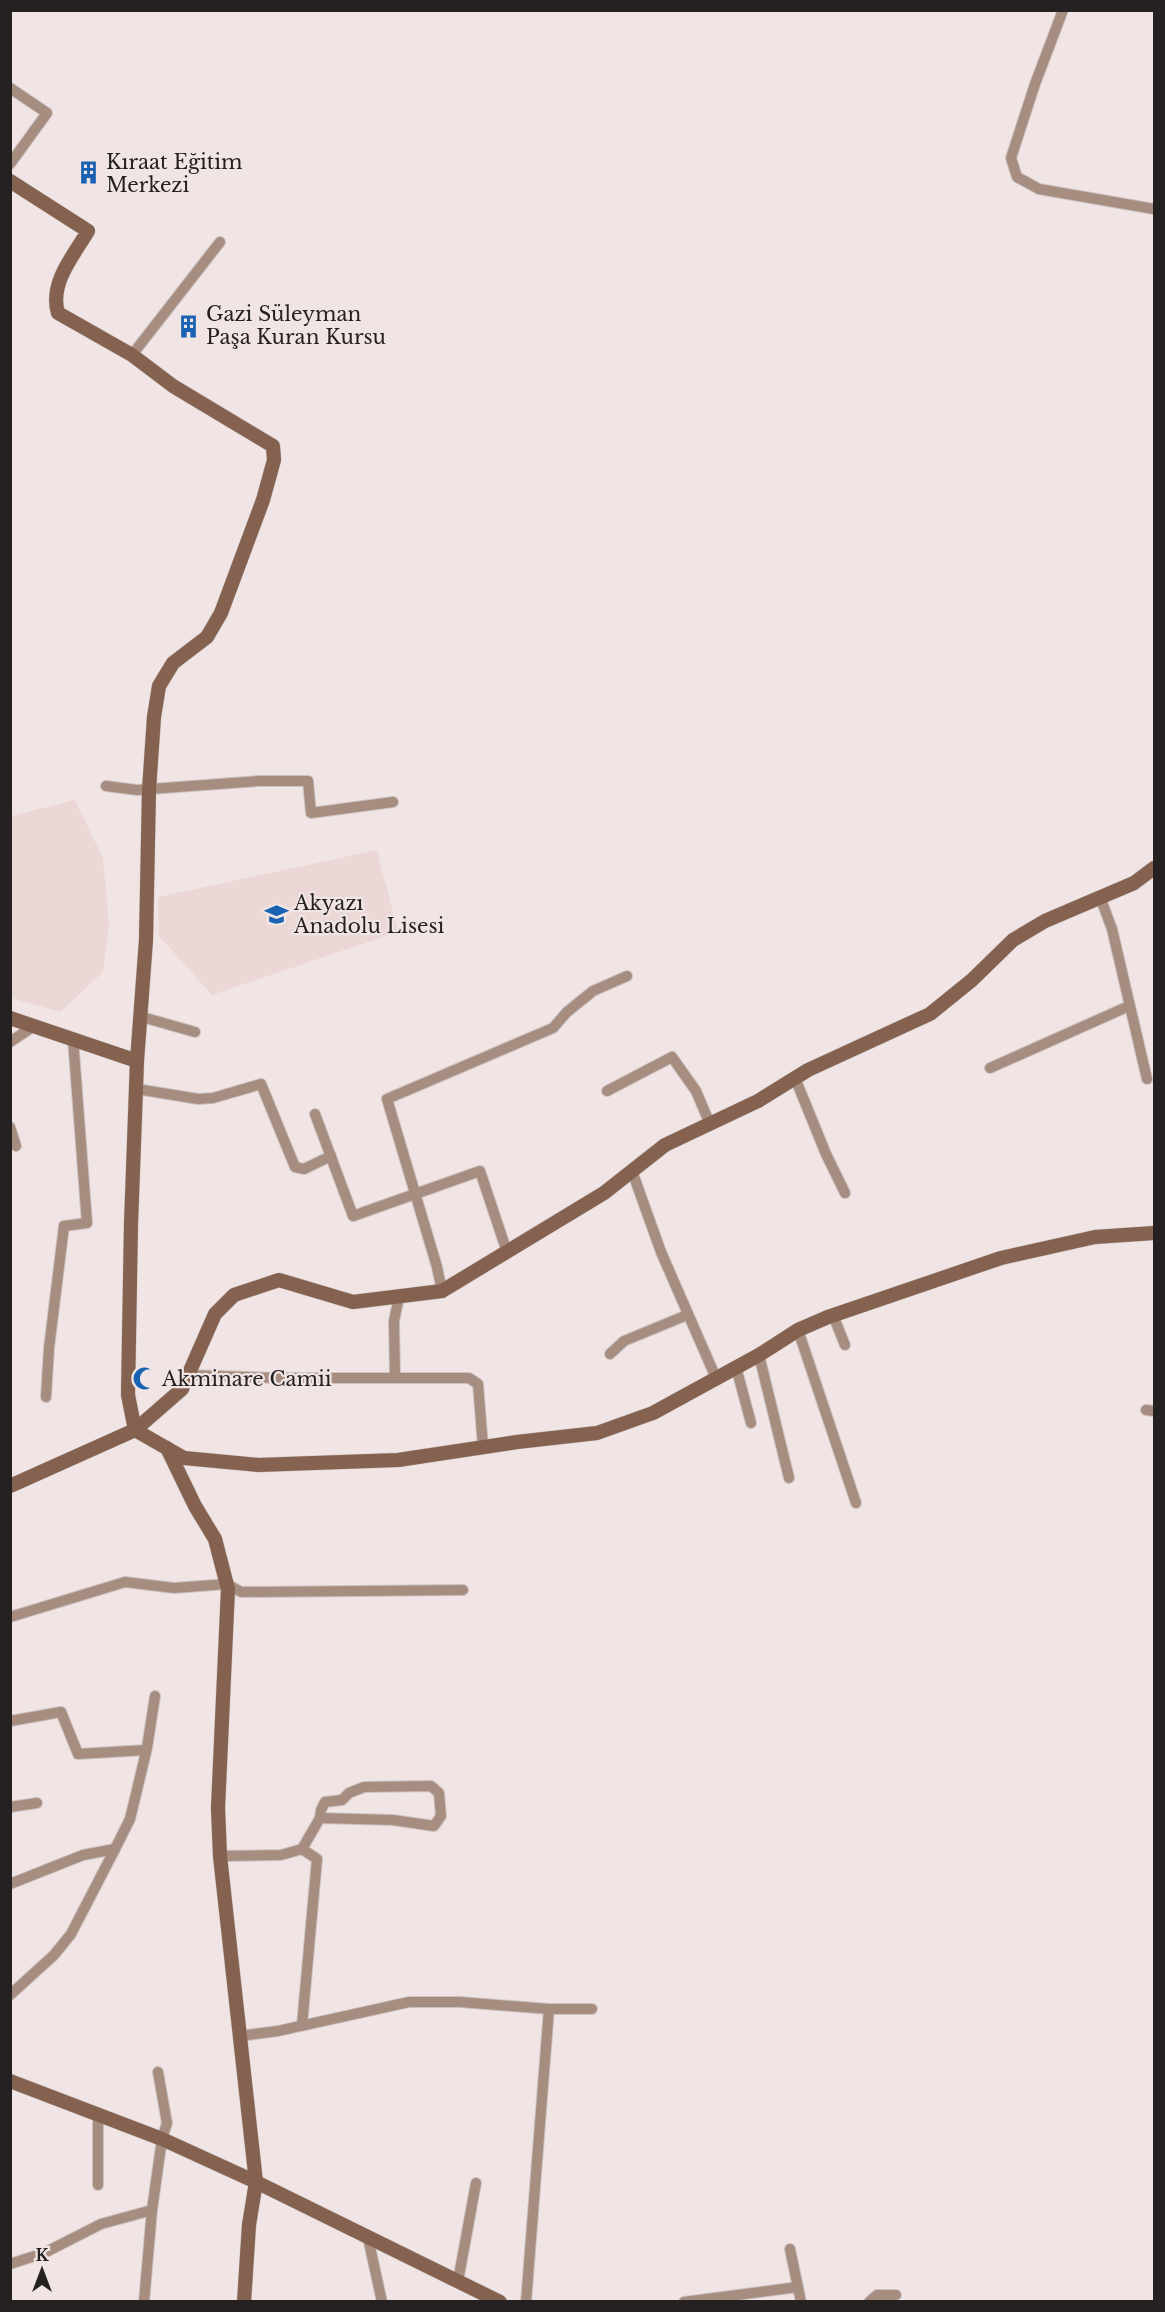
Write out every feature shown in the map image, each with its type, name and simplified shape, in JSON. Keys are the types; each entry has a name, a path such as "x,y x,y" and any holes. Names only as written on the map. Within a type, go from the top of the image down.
{"street":[{"path":"1063,10 1035,84 1011,158 1017,177 1039,189 1155,208"},
{"path":"10,88 47,113 10,164"},
{"path":"10,181 88,231 57,285 54,300 58,313 132,355 173,386 273,446 274,460 263,500 221,613 207,637 173,663 159,686 154,717 131,1224 128,1395 135,1430 184,1458 258,1464 398,1460 597,1433 653,1413 798,1330 833,1315 1001,1258 1095,1237 1155,1233"},
{"path":"132,355 220,242"},
{"path":"106,786 149,789 258,781 308,781 311,813 393,802"},
{"path":"10,1486 135,1430 182,1389 215,1314 234,1295 279,1280 353,1302 441,1291 603,1193 665,1145 758,1101 808,1070 930,1014 972,980 1013,940 1045,921 1134,883 1155,868"},
{"path":"1100,897 1112,930 1147,1079"},
{"path":"441,1291 438,1267 387,1099 553,1028 567,1012 593,991 627,976"},
{"path":"990,1068 1129,1006"},
{"path":"142,1017 195,1032"},
{"path":"10,1018 137,1061"},
{"path":"10,1042 34,1026"},
{"path":"45,1397 64,1226 87,1223 73,1039"},
{"path":"607,1091 672,1056 696,1091 710,1124"},
{"path":"795,1078 826,1154 845,1193"},
{"path":"137,1089 198,1100 261,1084 295,1167 304,1168 331,1156"},
{"path":"315,1114 353,1216 480,1171 507,1252"},
{"path":"10,1127 16,1146"},
{"path":"632,1171 661,1252 716,1378"},
{"path":"395,1377 394,1321 399,1297"},
{"path":"610,1354 624,1341 687,1315"},
{"path":"833,1315 845,1345"},
{"path":"798,1330 856,1503"},
{"path":"759,1354 789,1478"},
{"path":"736,1367 752,1423"},
{"path":"188,1375 278,1378 468,1378 478,1384 483,1447"},
{"path":"167,1448 195,1506 215,1539 227,1584 218,1808 220,1856 256,2182 249,2225 244,2301"},
{"path":"10,1617 125,1582 174,1588 227,1584 241,1592 463,1590"},
{"path":"10,1995 54,1955 72,1934 130,1819 146,1750 155,1696"},
{"path":"10,1721 61,1712 78,1754 146,1750"},
{"path":"220,1856 281,1855 302,1849 320,1818 325,1802 342,1800 349,1793 363,1787 431,1786 439,1793 441,1816 434,1826 393,1820 320,1818"},
{"path":"10,1807 37,1803"},
{"path":"10,1884 83,1855 115,1849"},
{"path":"302,1849 317,1859 302,2025"},
{"path":"240,2036 278,2031 409,2002 460,2002 549,2009 592,2009"},
{"path":"526,2301 549,2009"},
{"path":"144,2301 152,2210 162,2139 167,2123 158,2072"},
{"path":"10,2080 162,2139 256,2182 500,2301"},
{"path":"98,2113 99,2185"},
{"path":"458,2281 476,2183"},
{"path":"10,2264 44,2253 101,2224 152,2210"},
{"path":"368,2238 382,2301"},
{"path":"790,2249 801,2301"},
{"path":"684,2301 798,2286"},
{"path":"869,2301 877,2295 896,2295"}],"shaded area":[{"path":"75,800 103,858 109,925 103,972 60,1012 11,998 11,816"},
{"name":"Akyazı Anadolu Lisesi","path":"377,850 398,932 212,995 159,936 158,897"}],"place":[{"name":"Kıraat Eğitim Merkezi","path":"88,173"},
{"name":"Gazi Süleyman Paşa Kuran Kursu","path":"188,326"},
{"name":"Akyazı Anadolu Lisesi","path":"276,914"},
{"name":"Akminare Camii","path":"144,1379"}]}
